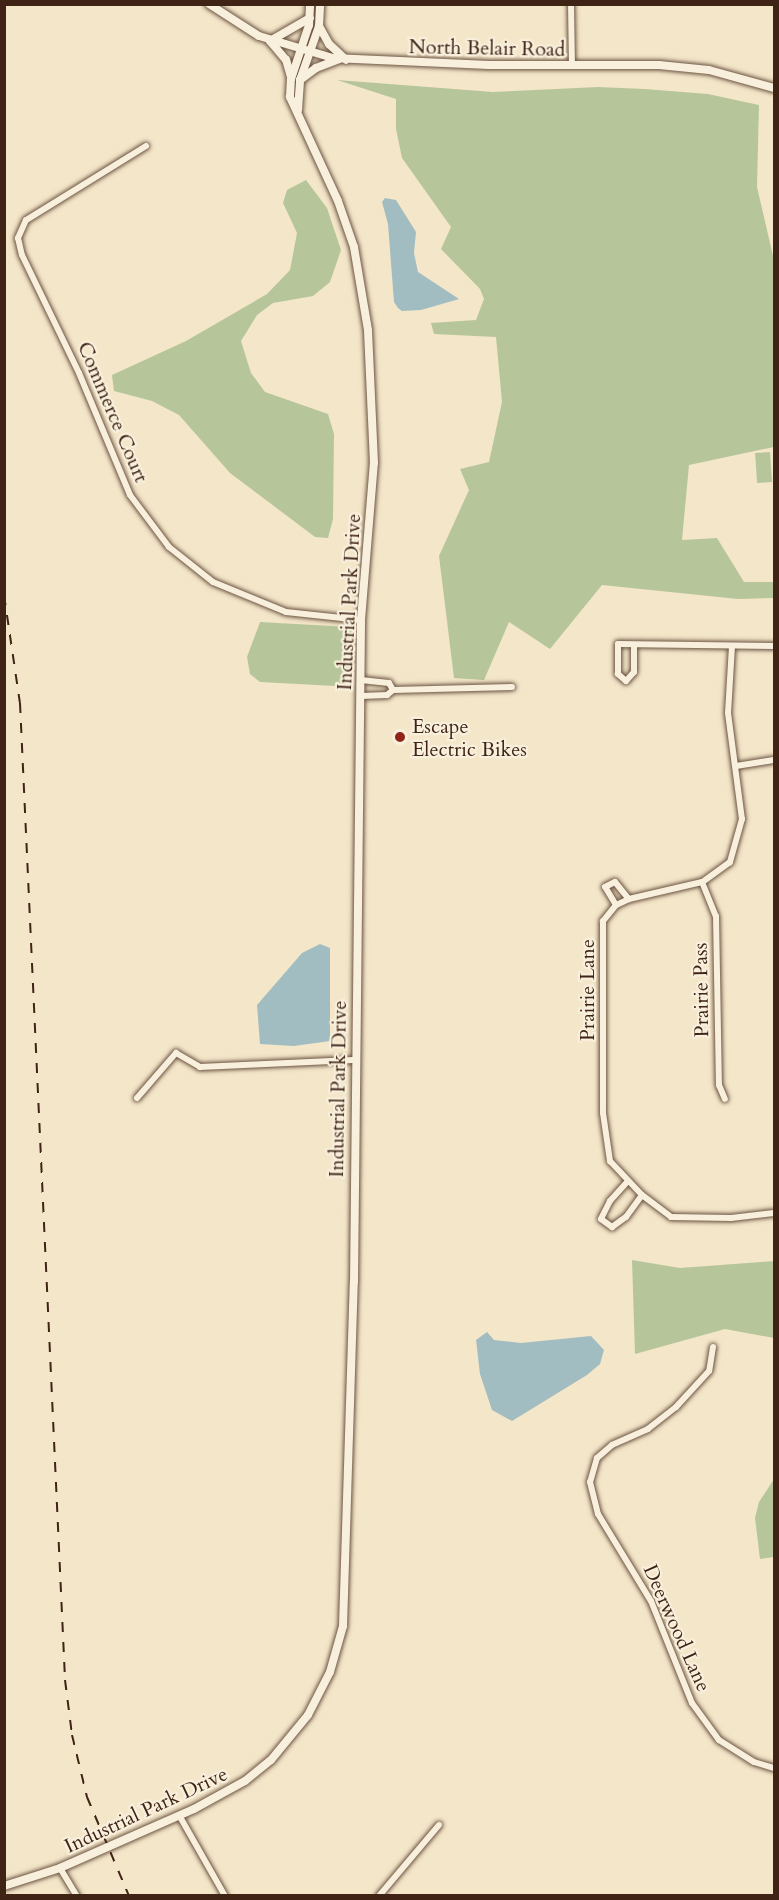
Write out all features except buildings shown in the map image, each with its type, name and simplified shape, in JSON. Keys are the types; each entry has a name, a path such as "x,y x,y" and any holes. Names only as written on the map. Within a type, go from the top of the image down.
{"street":[{"name":"North Belair Road","path":"209,4 242,28 270,40 305,51 343,59 572,66 659,65 709,70 774,88"},
{"path":"297,114 310,18 309,4"},
{"path":"305,51 319,26 320,4"},
{"path":"571,4 572,66"},
{"path":"291,79 286,60 270,40 310,18"},
{"path":"300,80 316,68 343,59 329,44 319,26"},
{"name":"Industrial Park Drive","path":"4,1886 60,1868 179,1815 245,1781 290,1740 318,1697 341,1635 347,1593 354,1282 354,1060 362,816 361,620 374,463 368,330 354,247 338,201 290,97 291,79 305,51"},
{"name":"Commerce Court","path":"146,146 26,220 18,238 22,255 79,373 130,495 169,547 213,582 286,612 361,620"},
{"path":"634,645 634,672 626,681 618,674 618,644 774,646"},
{"path":"629,899 615,882 605,887 616,905 629,899 702,882 730,862 742,819 728,713 732,646"},
{"path":"361,680 389,683 393,690"},
{"path":"361,696 387,695 393,690 512,687"},
{"path":"736,766 774,760"},
{"name":"Prairie Pass","path":"702,882 716,915 719,1085 725,1099"},
{"name":"Prairie Lane","path":"616,905 603,921 603,1113 610,1161 642,1195 671,1217 731,1218 774,1213"},
{"path":"137,1098 176,1053 200,1067 354,1060"},
{"path":"628,1181 609,1201 601,1219 612,1227 626,1217 642,1195"},
{"name":"Deerwood Lane","path":"712,1347 709,1371 676,1407 648,1429 612,1445 597,1458 590,1482 598,1514 651,1601 692,1703 719,1740 754,1762 774,1768"},
{"path":"179,1815 225,1896"},
{"path":"379,1896 439,1825"},
{"path":"60,1868 77,1896"}],"green space":[{"path":"337,80 493,92 598,87 645,89 708,94 759,105 757,187 774,260 774,447 689,465 682,540 717,538 744,582 774,582 774,598 738,599 602,585 550,649 509,622 484,680 454,678 439,556 469,490 460,469 489,462 502,402 496,337 434,334 431,323 476,320 484,299 480,289 441,249 451,227 402,158 396,129 396,99"},
{"path":"306,180 327,208 341,250 330,282 313,296 273,303 257,315 241,341 251,373 265,392 328,414 334,434 333,519 328,538 315,537 230,473 179,415 152,401 114,391 112,375 186,341 267,294 290,270 297,233 283,203 287,190"},
{"path":"770,452 772,482 757,483 755,453"},
{"path":"260,622 349,627 354,635 352,682 335,686 260,682 250,674 247,657"},
{"path":"632,1260 680,1268 774,1261 774,1338 725,1329 635,1354"},
{"path":"774,1479 774,1557 760,1559 755,1518 759,1502"}],"water":[{"path":"385,198 396,200 416,232 414,253 418,272 459,299 421,310 402,311 398,308 394,302 388,224 382,202"},
{"path":"320,944 330,948 330,1041 294,1046 260,1044 257,1005 302,953"},
{"path":"487,1332 494,1340 521,1343 591,1336 604,1350 600,1364 587,1375 512,1421 492,1410 480,1374 476,1340"}],"railway":[{"path":"4,595 20,703 65,1680 72,1735 87,1797 129,1896"}],"place":[{"name":"Escape Electric Bikes","path":"400,737"}]}
